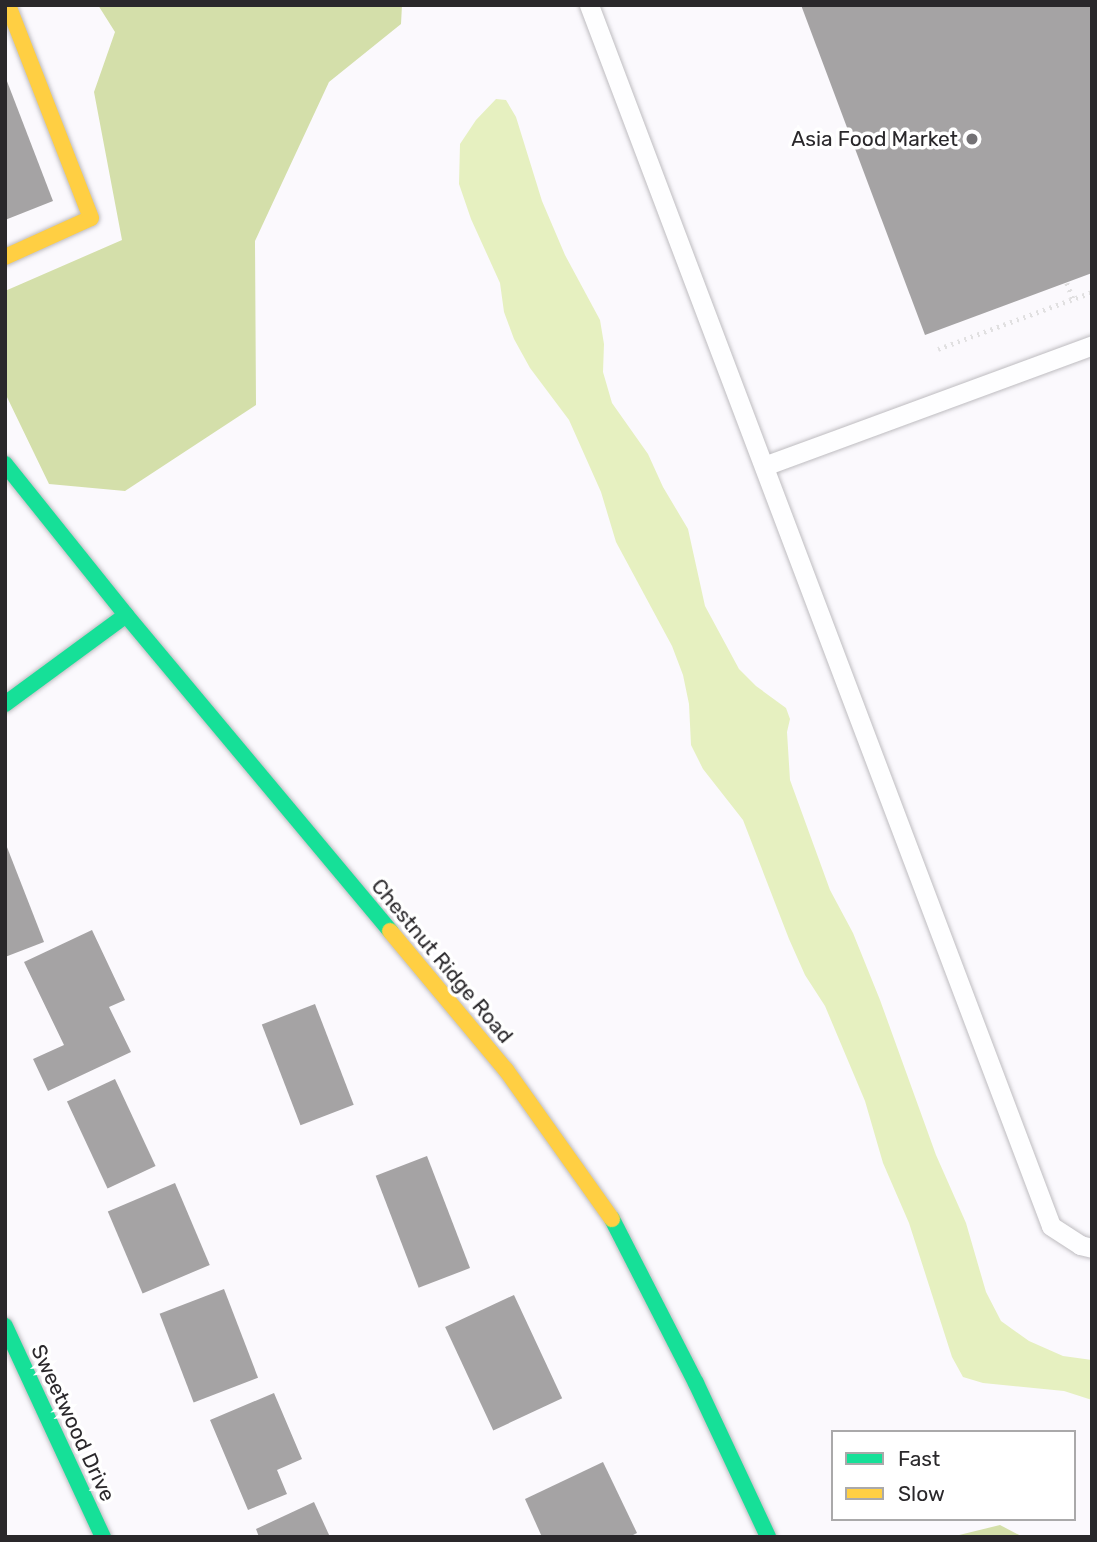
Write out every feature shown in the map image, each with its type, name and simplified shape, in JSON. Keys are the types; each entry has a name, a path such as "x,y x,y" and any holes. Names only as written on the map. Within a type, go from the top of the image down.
{"street":[{"path":"5,257 91,218 8,5"},
{"name":"Chestnut Ridge Road","path":"5,464 126,615 506,1070 606,1208 696,1383 768,1537"},
{"path":"5,705 126,615"},
{"name":"Sweetwood Drive","path":"5,1326 103,1537"}],"lane":[{"path":"589,5 1051,1226 1080,1245 1092,1248"},
{"path":"764,466 1092,345"}],"path":[{"path":"1067,283 1073,299"},
{"path":"938,349 1092,292"}],"green space":[{"path":"98,5 402,5 401,24 329,82 255,241 256,405 125,491 49,484 5,393 5,291 122,240 94,92 115,32"},
{"path":"496,99 506,100 516,117 542,201 565,255 600,320 604,344 603,372 612,403 648,454 663,487 688,529 705,606 739,669 756,686 786,708 790,719 787,732 790,780 830,890 853,933 936,1155 966,1223 986,1292 1001,1321 1029,1341 1063,1356 1092,1360 1092,1400 1064,1391 983,1383 963,1377 952,1357 909,1223 883,1163 865,1101 825,1006 805,975 789,939 743,820 703,769 691,745 689,704 683,675 672,646 616,542 601,492 569,420 530,368 514,339 504,312 500,283 471,219 459,184 460,144 476,120"},
{"path":"1000,1525 1023,1537 951,1537"}],"building":[{"name":"Asia Food Market","path":"801,5 1092,5 1092,273 925,335"},
{"path":"5,76 53,201 5,220"},
{"path":"5,842 44,942 5,957"},
{"path":"92,930 125,1000 109,1007 131,1052 48,1091 33,1059 64,1045 24,962"},
{"path":"315,1004 354,1105 300,1125 262,1024"},
{"path":"115,1079 156,1166 108,1188 67,1101"},
{"path":"427,1156 470,1268 419,1288 376,1176"},
{"path":"175,1183 210,1265 143,1293 108,1212"},
{"path":"224,1289 258,1378 194,1402 160,1314"},
{"path":"514,1295 562,1398 493,1430 445,1327"},
{"path":"274,1393 302,1459 277,1470 287,1494 248,1510 210,1420"},
{"path":"603,1462 637,1533 629,1537 542,1537 525,1499"},
{"path":"314,1502 330,1537 259,1537 256,1529"}],"traffic: fast":[{"path":"5,464 126,615 390,931"},
{"path":"5,704 126,615"},
{"path":"612,1219 696,1383 768,1537"},
{"path":"5,1326 103,1537"}],"traffic: slow":[{"path":"5,257 91,218 8,5"},
{"path":"390,931 506,1070 612,1219"}],"place":[{"name":"Asia Food Market","path":"972,139"}]}
